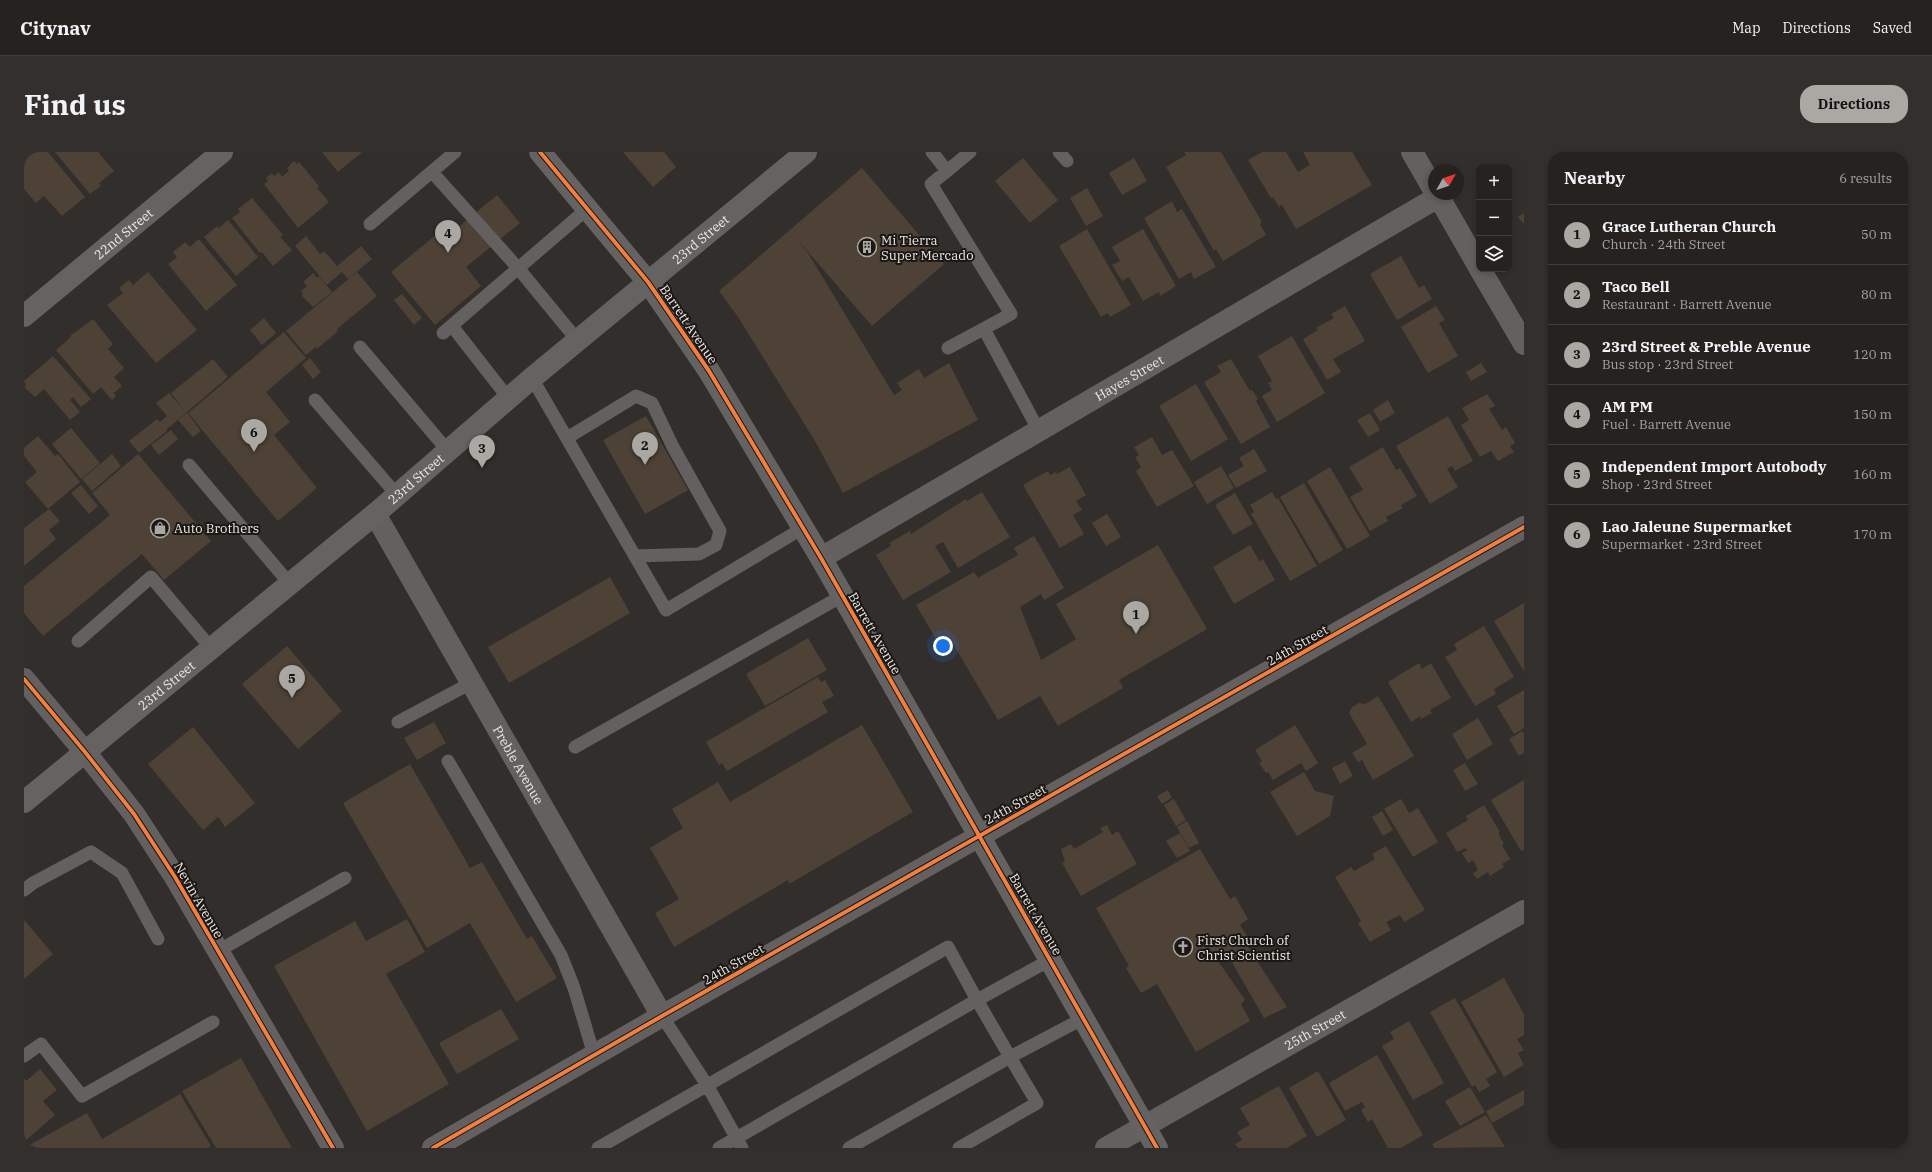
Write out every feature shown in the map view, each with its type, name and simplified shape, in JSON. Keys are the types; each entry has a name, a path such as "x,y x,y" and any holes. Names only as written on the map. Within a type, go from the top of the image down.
{"main road":[{"name":"22nd Street","path":"24,316 222,152"},
{"name":"Barrett Avenue","path":"540,152 648,282 709,371 821,558 1157,1148"},
{"name":"23rd Street","path":"24,802 376,514 532,378 806,152"}],"street":[{"path":"1412,152 1428,179"},
{"name":"Hayes Street","path":"821,558 1428,198"},
{"path":"1440,200 1476,261"},
{"path":"1482,272 1524,344"},
{"name":"Preble Avenue","path":"376,514 662,1016"},
{"name":"24th Street","path":"433,1148 662,1016 1524,527"},
{"name":"Nevin Avenue","path":"24,679 86,752 134,814 175,877 333,1148"},
{"name":"25th Street","path":"1106,1148 1524,911"}],"lane":[{"path":"370,224 456,152"},
{"path":"932,152 947,170"},
{"path":"948,348 1011,314 931,184 970,152"},
{"path":"432,172 518,268 578,341"},
{"path":"509,399 448,330 587,209"},
{"path":"984,329 1039,430"},
{"path":"360,347 448,451"},
{"path":"532,378 666,610 803,528"},
{"path":"567,438 636,396 652,403 673,447 720,531 716,545 699,554 635,556"},
{"path":"315,400 397,495"},
{"path":"189,465 290,584"},
{"path":"78,641 151,577 211,648"},
{"path":"575,747 842,596"},
{"path":"398,722 471,683"},
{"path":"448,761 561,955 574,988 594,1055"},
{"path":"24,890 33,883 91,852 122,874 158,939"},
{"path":"218,951 345,878"},
{"path":"598,1148 948,947 1037,1103 959,1148"},
{"path":"719,1148 740,1143 977,1000 1050,960"},
{"path":"662,1016 707,1085 740,1143"},
{"path":"849,1148 1010,1057 1084,1018"},
{"path":"24,1056 41,1044 82,1096 213,1022"}],"building":[{"path":"28,152 48,152 85,197 62,216 44,196 36,203 24,189 24,156"},
{"path":"55,152 98,152 114,171 99,183 101,186 90,194"},
{"path":"322,152 362,152 338,172"},
{"path":"623,152 664,152 676,167 653,187"},
{"path":"1184,152 1221,152 1262,222 1260,224 1266,235 1223,261 1216,249 1214,251 1166,167 1186,155"},
{"path":"1262,152 1286,152 1298,172 1310,165 1303,152 1352,152 1372,185 1296,229 1282,205 1279,207 1273,197 1271,198 1248,160"},
{"path":"1023,158 1058,200 1030,223 995,181"},
{"path":"1134,158 1147,181 1122,195 1109,173"},
{"path":"294,161 297,164 299,162 319,186 317,188 329,202 298,228 264,184 268,181 266,178 272,173 274,176 279,172 282,177 289,171 287,168"},
{"path":"862,168 944,264 872,326 796,238 808,253 894,395 902,390 897,383 919,369 924,378 949,363 978,420 843,493 815,441 738,317 719,291"},
{"path":"1087,188 1103,216 1086,226 1070,198"},
{"path":"497,195 520,223 466,267 481,286 435,325 391,272 438,233 443,240"},
{"path":"252,198 283,235 280,237 292,250 273,266 262,252 260,253 232,218 240,212 238,209"},
{"path":"1172,201 1177,212 1182,209 1216,267 1194,279 1191,272 1179,279 1144,218"},
{"path":"1524,213 1524,224 1518,217"},
{"path":"228,220 258,257 236,276 204,237 217,226 219,228"},
{"path":"1087,229 1131,305 1110,317 1108,313 1101,317 1059,246"},
{"path":"1143,229 1176,286 1160,296 1159,292 1143,301 1129,277 1122,281 1112,265 1120,261 1112,247"},
{"path":"306,236 320,254 324,251 337,266 361,246 372,259 348,279 342,272 327,285 295,246"},
{"path":"199,239 237,285 206,311 168,264 177,257 173,252 185,242 190,247"},
{"path":"1401,256 1419,288 1424,285 1432,299 1397,320 1370,274"},
{"path":"148,272 197,330 156,363 107,305 123,293 119,288 129,280 133,285"},
{"path":"357,272 377,296 337,329 338,331 317,349 316,347 306,355 286,331"},
{"path":"313,273 317,278 319,276 332,292 313,307 302,296 303,294 301,291 307,286 303,282"},
{"path":"402,294 422,318 414,325 394,300"},
{"path":"1345,306 1365,341 1333,359 1341,372 1327,380 1303,339 1318,330 1316,328 1334,318 1331,314"},
{"path":"1436,306 1445,320 1439,323 1458,356 1428,373 1401,327"},
{"path":"264,318 276,333 262,345 250,330"},
{"path":"93,319 113,344 108,349 124,368 114,377 122,386 114,393 116,396 112,400 101,387 93,394 56,350 71,337 70,336"},
{"path":"284,332 306,358 266,392 290,422 274,435 317,488 278,521 188,413"},
{"path":"1292,336 1325,393 1277,422 1262,396 1272,390 1268,383 1272,381 1258,356"},
{"path":"53,356 91,399 81,407 73,397 70,400 80,412 70,420 44,389 35,397 24,387 26,386 24,381"},
{"path":"310,358 321,372 313,379 302,365"},
{"path":"213,359 228,377 166,430 167,431 139,453 129,441 157,419 160,422 167,416 156,403 169,393 184,410 171,393"},
{"path":"1231,359 1250,391 1252,390 1258,399 1256,401 1270,427 1241,444 1204,382 1221,372 1217,366"},
{"path":"1481,363 1487,372 1471,381 1466,372"},
{"path":"1196,384 1228,439 1191,461 1159,406"},
{"path":"1487,394 1495,406 1489,409 1502,430 1506,427 1515,443 1510,446 1514,452 1498,461 1491,451 1480,457 1461,425 1469,420 1462,408"},
{"path":"1388,400 1395,413 1380,422 1373,410"},
{"path":"187,413 201,431 193,437 178,420"},
{"path":"1370,413 1380,430 1368,437 1357,420"},
{"path":"646,416 688,490 645,514 603,440"},
{"path":"1448,416 1473,461 1455,471 1452,466 1447,469 1458,487 1430,504 1396,446"},
{"path":"71,428 100,463 81,479 52,444"},
{"path":"171,430 178,439 159,455 151,445"},
{"path":"38,436 55,456 58,454 80,482 48,509 25,482 37,472 24,456 24,448"},
{"path":"1152,437 1162,455 1172,450 1194,486 1157,507 1136,471 1141,467 1135,457 1139,455 1134,447"},
{"path":"1383,447 1396,470 1400,468 1417,496 1401,505 1403,508 1386,517 1388,521 1370,531 1350,497 1363,490 1349,467"},
{"path":"1254,449 1267,471 1236,488 1228,475 1244,466 1239,458"},
{"path":"112,454 121,466 92,491 82,479"},
{"path":"138,454 211,541 164,580 142,554 43,636 24,613 24,586 110,515 92,493"},
{"path":"1221,466 1234,488 1207,504 1194,482"},
{"path":"1070,467 1086,495 1076,501 1082,510 1073,515 1084,534 1060,548 1023,485 1048,471 1050,475 1056,472 1057,474"},
{"path":"1330,467 1370,536 1347,549 1307,481"},
{"path":"1304,483 1343,550 1319,564 1280,497"},
{"path":"81,485 98,506 89,514 71,493"},
{"path":"982,492 1010,537 958,568 943,542 935,546 951,572 903,600 876,555 891,546 889,543 910,531 911,534 966,499 967,501"},
{"path":"1272,492 1276,499 1278,498 1317,566 1290,581 1251,514 1254,512 1250,505"},
{"path":"1235,493 1253,524 1233,535 1215,505"},
{"path":"49,509 60,521 49,530 56,539 24,566 24,528"},
{"path":"1107,514 1121,537 1106,546 1092,523"},
{"path":"1034,536 1064,588 1044,600 1041,594 1020,607 1041,660 1076,639 1056,604 1158,545 1207,629 1119,680 1123,688 1058,726 1040,696 998,720 952,642 942,649 916,605 974,572 978,578 1018,555 1014,548"},
{"path":"1250,545 1260,562 1263,559 1275,580 1234,604 1213,567"},
{"path":"610,577 630,613 509,683 488,647"},
{"path":"1524,603 1524,671 1494,621"},
{"path":"1484,626 1514,677 1494,689 1496,694 1475,706 1445,657 1457,650 1454,644"},
{"path":"808,638 827,670 765,706 746,674"},
{"path":"287,646 342,711 298,749 242,684"},
{"path":"1419,663 1422,669 1431,663 1451,698 1430,710 1432,713 1421,719 1420,716 1411,722 1388,682"},
{"path":"818,677 821,682 825,680 834,696 822,702 828,712 727,771 722,763 719,765 706,742"},
{"path":"1524,690 1524,728 1514,734 1497,706"},
{"path":"1378,696 1414,756 1373,780 1362,760 1358,762 1352,753 1367,744 1349,713 1352,707 1359,703 1365,704"},
{"path":"1478,718 1493,744 1467,760 1452,734"},
{"path":"434,722 446,743 417,760 404,738"},
{"path":"862,725 913,812 789,884 788,880 674,947 655,913 679,899 650,848 683,828 672,809 718,782 730,802"},
{"path":"1295,725 1318,763 1306,771 1301,763 1273,780 1268,772 1266,773 1259,763 1262,761 1255,750"},
{"path":"193,727 255,803 225,827 218,817 203,830 148,764"},
{"path":"1522,731 1524,734 1524,753 1519,756 1509,739"},
{"path":"1345,761 1353,776 1340,784 1332,768"},
{"path":"1465,763 1478,784 1465,791 1453,770"},
{"path":"410,764 470,868 482,862 527,939 532,936 557,978 516,1002 470,923 427,948 343,803"},
{"path":"1304,772 1315,791 1334,796 1330,816 1297,836 1270,792"},
{"path":"1524,780 1524,850 1521,851 1491,800"},
{"path":"1168,790 1172,798 1162,804 1157,796"},
{"path":"1174,799 1186,820 1176,826 1164,805"},
{"path":"1401,799 1409,813 1418,808 1438,842 1413,857 1384,809"},
{"path":"1484,805 1500,832 1498,833 1504,844 1502,845 1510,859 1502,864 1504,867 1490,876 1488,872 1477,879 1473,873 1478,870 1473,860 1468,863 1462,853 1467,850 1466,848 1457,852 1446,833 1468,820 1466,816"},
{"path":"1382,811 1393,830 1383,836 1372,817"},
{"path":"1187,821 1199,843 1189,848 1177,827"},
{"path":"1107,825 1112,835 1118,831 1137,864 1081,896 1062,863 1065,862 1061,849 1071,844 1074,849 1103,832 1100,828"},
{"path":"1180,833 1190,851 1177,858 1166,841"},
{"path":"1386,846 1425,910 1404,922 1400,915 1386,922 1391,930 1370,942 1358,923 1361,921 1335,877 1351,867 1354,871 1375,859 1372,854"},
{"name":"First Church of Christ Scientist","path":"1200,849 1230,899 1235,896 1248,919 1240,925 1249,939 1244,941 1287,1007 1264,1018 1226,952 1216,958 1245,1000 1241,1004 1250,1021 1196,1052 1157,984 1141,993 1126,968 1129,966 1096,908"},
{"path":"407,919 425,952 386,974 449,1084 367,1131 274,966 355,921 366,941"},
{"path":"24,920 53,954 24,979"},
{"path":"1504,978 1524,1014 1524,1035 1517,1039 1524,1050 1518,1053 1524,1065 1504,1077 1461,1002"},
{"path":"1455,998 1497,1072 1486,1079 1490,1086 1479,1092 1475,1085 1472,1087 1430,1012"},
{"path":"501,1009 519,1039 457,1074 439,1043"},
{"path":"1409,1021 1444,1083 1413,1100 1382,1046 1394,1039 1390,1032"},
{"path":"1377,1055 1423,1135 1401,1148 1388,1148 1372,1119 1368,1122 1361,1110 1365,1107 1362,1102 1345,1111 1329,1083"},
{"path":"241,1058 292,1148 216,1148 182,1091"},
{"path":"40,1069 57,1090 43,1101 55,1115 24,1142 24,1078 26,1081"},
{"path":"1318,1071 1346,1120 1317,1137 1289,1088"},
{"path":"1279,1086 1307,1136 1287,1148 1238,1148 1235,1144 1242,1140 1237,1132 1250,1125 1240,1108"},
{"path":"1470,1087 1485,1112 1460,1126 1445,1101"},
{"path":"1524,1090 1524,1105 1492,1123 1486,1111"},
{"path":"180,1094 211,1146 208,1148 24,1148 87,1113 102,1139"},
{"path":"1486,1115 1505,1147 1434,1148 1432,1144"}],"cycle path":[{"path":"540,152 648,282 709,371 821,558 1157,1148"},
{"path":"433,1148 662,1016 1524,527"},
{"path":"24,679 134,814 175,877 333,1148"}],"place":[{"name":"Mi Tierra Super Mercado","path":"867,247"},
{"name":"AM PM","path":"448,253"},
{"name":"Lao Jaleune Supermarket","path":"254,452"},
{"name":"Taco Bell","path":"645,465"},
{"name":"23rd Street & Preble Avenue","path":"482,468"},
{"name":"Auto Brothers","path":"160,528"},
{"name":"Grace Lutheran Church","path":"1136,634"},
{"name":"Independent Import Autobody","path":"292,698"},
{"name":"First Church of Christ Scientist","path":"1183,947"}]}
